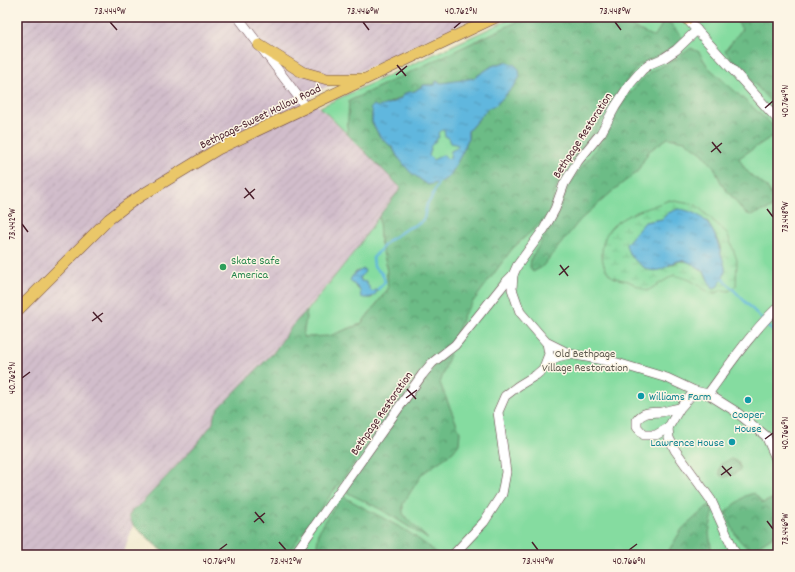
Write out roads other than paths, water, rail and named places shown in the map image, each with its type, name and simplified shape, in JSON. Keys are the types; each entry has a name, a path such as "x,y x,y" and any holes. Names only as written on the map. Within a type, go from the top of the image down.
{"main road":[{"name":"Bethpage-Sweet Hollow Road","path":"17,311 110,219 132,201 218,149 496,17"},
{"path":"259,45 302,72 327,79 365,79"}],"street":[{"path":"238,17 306,107"},
{"path":"685,18 778,120"},
{"name":"Bethpage Restoration","path":"294,555 422,375 432,363 455,345 513,275 517,266 544,229 555,209 564,184 574,167 601,133 630,84 642,70 676,50 697,30"},
{"path":"513,275 512,289 520,312 547,343 558,350 570,354 614,362 667,378 695,391 708,394 735,411 766,436 778,463"},
{"path":"708,394 744,345 778,307"},
{"path":"544,367 548,354 547,343"},
{"path":"453,555 484,522 502,494 506,472 498,412 505,396 536,375 557,357 570,354"},
{"path":"680,408 642,414 636,423 639,430 644,435 656,435 668,428 680,408 695,391"},
{"path":"668,428 669,438 675,450 711,500 736,555"}],"water":[{"path":"505,62 515,65 519,69 520,77 514,86 496,105 488,108 468,131 468,139 450,176 441,182 428,185 410,172 397,156 393,148 380,137 372,122 372,111 370,109 374,105 378,107 400,99 405,93 415,91 424,85 435,85 436,81 442,83 474,78 492,66","holes":["444,130 445,136 449,138 451,143 458,145 457,148 451,151 448,159 443,155 433,160 429,156 431,149 430,147 439,137 438,134"]},
{"path":"678,209 696,214 702,218 708,224 716,237 725,270 724,276 720,283 713,289 705,273 691,263 679,261 664,268 652,271 637,262 627,249 626,244 645,222 662,219 668,213"},
{"path":"364,269 365,272 360,277 361,281 366,282 372,292 378,289 374,296 369,298 361,297 360,290 350,281 353,275"}],"waterway":[{"path":"378,289 385,282 383,275 374,266 373,258 388,241 406,229 420,223 424,218 427,204 431,199 438,183"},
{"path":"723,279 763,320"},
{"path":"766,324 778,335"}],"place":[{"name":"Skate Safe America","path":"223,267"},
{"name":"Williams Farm","path":"641,396"},
{"name":"Cooper House","path":"748,400"},
{"name":"Lawrence House","path":"732,442"}],"park label":[{"name":"Old Bethpage Village Restoration","path":"585,360"}]}
